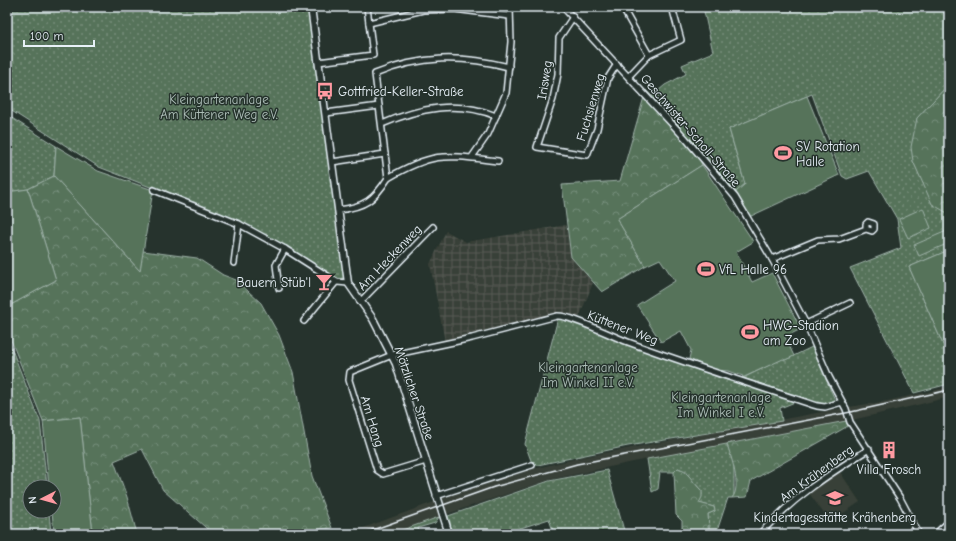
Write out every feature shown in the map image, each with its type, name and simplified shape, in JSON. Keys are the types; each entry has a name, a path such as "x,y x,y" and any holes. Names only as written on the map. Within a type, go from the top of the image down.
{"main road":[{"path":"937,534 949,523"},
{"path":"944,534 949,529"}],"street":[{"path":"154,190 239,224 285,249 336,282 348,283 311,7"},
{"path":"318,62 373,55 367,7"},
{"path":"472,157 488,134 506,92 511,42 509,16 510,7"},
{"name":"Geschwister-Scholl-Straße","path":"562,7 629,76 719,176 735,197 772,259 806,324 846,409 850,422 900,498 919,534"},
{"path":"622,7 649,56"},
{"path":"629,76 649,56 681,40 672,7"},
{"path":"369,23 430,10 454,9 509,16"},
{"name":"Irisweg","path":"537,147 553,99 558,74 559,38 573,17"},
{"path":"388,178 375,74 394,66 431,59 448,58 478,60 509,67"},
{"name":"Fuchsienweg","path":"537,147 587,155 597,129 608,78 617,64"},
{"path":"326,113 379,106"},
{"path":"382,124 406,114 447,106 464,107 496,116"},
{"path":"332,162 385,154"},
{"path":"338,210 355,208 367,202 376,196 388,178 428,159 452,156 498,161"},
{"path":"234,263 239,224"},
{"name":"Am Heckenweg","path":"360,302 433,227"},
{"path":"772,259 818,240 839,239 866,229"},
{"path":"278,288 276,265 285,249"},
{"path":"304,321 336,282"},
{"name":"Mötzlicher Straße","path":"348,283 373,319 392,356 448,534"},
{"path":"806,324 850,303"},
{"name":"Küttener Weg","path":"392,356 472,338 561,315 643,348 817,406 825,407 842,402"},
{"name":"Am Hang","path":"392,356 353,371 348,377 372,457 377,470 381,474 426,461"},
{"name":"Am Krähenberg","path":"762,532 787,505 869,449"},
{"path":"436,496 532,466"},
{"path":"762,532 769,534"}],"shaded area":[{"path":"566,225 571,257 593,283 576,325 558,318 520,328 445,342 430,264 446,231 466,242"},
{"path":"949,387 949,397 921,404 852,420 851,417 846,418 846,421 647,459 549,480 447,514 443,510 438,512 439,517 391,534 347,534 434,502 436,505 441,503 441,499 533,469 583,457 843,408 845,411 849,410 849,407 887,401"},
{"name":"Kindertagesstätte Krähenberg","path":"840,472 860,502 830,522 809,493"}],"green space":[{"name":"Kleingartenanlage Am Küttener Weg e.V.","path":"35,7 309,7 346,282 338,281 286,247 240,222 99,167 7,108 7,11"},
{"path":"703,7 949,7 949,84 917,118 913,161 933,203 949,214 949,250 909,267 949,358 949,384 914,393 850,268 901,248 897,219 869,171 847,179 842,176 812,94 729,129 745,184 736,192 652,96 665,85 686,74 682,65 713,52"},
{"path":"949,84 949,214 932,204 913,161 911,147 917,118"},
{"path":"646,90 675,120 693,144 702,165 617,219 645,266 602,292 571,257 562,185 620,181"},
{"name":"SV Rotation Halle","path":"807,96 839,175 749,217 736,192 745,184 729,129"},
{"path":"7,115 56,146 54,176 28,189 7,192"},
{"path":"56,146 98,171 153,190 140,271 54,176"},
{"name":"VfL Halle 96","path":"702,165 753,242 736,252 752,282 772,273 801,329 785,337 794,356 785,360 783,359 742,378 743,376 729,371 715,370 689,359 691,350 681,331 661,342 637,305 675,281 660,259 645,266 617,219"},
{"path":"54,176 139,270 143,251 197,258 223,275 236,280 261,303 279,335 293,372 312,476 332,528 283,534 213,534 163,490 142,449 114,461 127,497 137,534 93,534 80,417 43,421 7,330 7,307 56,280 28,189"},
{"path":"28,189 56,280 7,307 7,192"},
{"path":"923,208 931,228 908,238 899,219"},
{"path":"949,230 949,243 919,256 914,245"},
{"path":"949,250 949,358 909,267"},
{"path":"558,318 720,378 795,399 795,402 780,408 782,421 628,446 533,466 525,444"},
{"path":"7,337 40,421 46,479 22,479 22,519 50,519 51,534 7,534"},
{"path":"812,347 835,400 823,404 743,378 784,358 785,360"},
{"path":"80,417 93,534 54,534 53,519 62,519 62,479 48,479 43,421"},
{"path":"846,421 848,426 751,481 747,497 732,498 735,493 736,480 727,444"},
{"path":"732,443 727,444 734,465 734,495 732,498 728,498 716,534 705,534 709,529 708,514 715,511 714,507 698,503 702,491 690,478 686,471 678,468 674,472 660,472 658,489 652,492 647,459"},
{"path":"678,468 688,475 702,491 702,497 699,503 714,507 715,511 708,514 709,529 705,534 682,534 682,521 676,515 674,472"},
{"path":"607,470 625,534 554,534 549,519 502,534 453,534 448,516 549,481"},
{"path":"439,517 435,523 418,528 420,534 391,534"}],"tram line":[{"path":"939,534 949,525"}],"railway":[{"path":"361,534 494,487 577,464 851,412 949,390"}],"place":[{"name":"Gottfried-Keller-Straße","path":"325,91"},
{"name":"SV Rotation Halle","path":"783,153"},
{"name":"VfL Halle 96","path":"706,269"},
{"name":"Bauern Stüb'l","path":"324,282"},
{"name":"HWG-Stadion am Zoo","path":"750,332"},
{"name":"Villa Frosch","path":"889,450"},
{"name":"Kindertagesstätte Krähenberg","path":"835,498"}],"park label":[{"name":"Kleingartenanlage Im Winkel II e.V.","path":"588,374"},
{"name":"Kleingartenanlage Im Winkel I e.V.","path":"721,404"}]}
